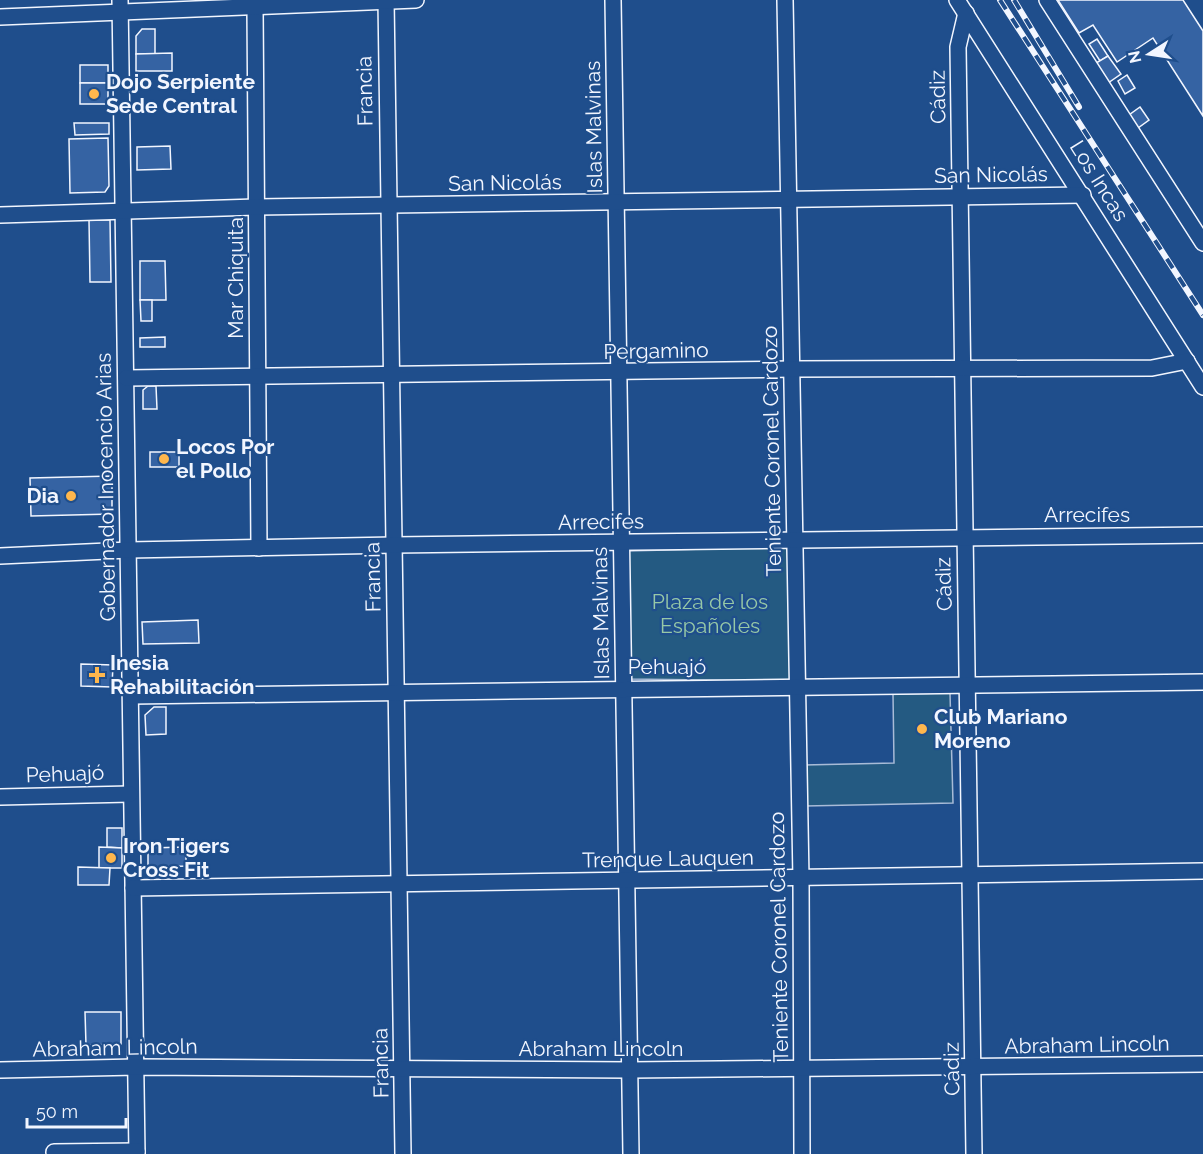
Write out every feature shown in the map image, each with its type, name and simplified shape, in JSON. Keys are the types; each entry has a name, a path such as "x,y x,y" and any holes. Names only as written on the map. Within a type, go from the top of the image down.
{"street":[{"path":"0,17 120,6 255,8 416,0"},
{"name":"Islas Malvinas","path":"613,0 631,1154"},
{"name":"Teniente Coronel Cardozo","path":"784,0 801,879 802,1154"},
{"name":"Los Incas","path":"957,0 1203,387"},
{"path":"1047,0 1203,243"},
{"name":"Francia","path":"386,1 387,205 404,1154"},
{"name":"Gobernador Inocencio Arias","path":"120,6 137,1152"},
{"name":"Mar Chiquita","path":"255,8 259,548"},
{"name":"Cádiz","path":"966,13 958,47 960,368 968,686 974,1154"},
{"name":"San Nicolás","path":"0,215 256,207 1083,195"},
{"name":"Pergamino","path":"126,378 792,369 1152,368 1187,361"},
{"name":"Arrecifes","path":"0,556 129,550 394,545 621,544 1203,535"},
{"name":"Pehuajó","path":"131,696 1203,682"},
{"name":"Pehuajó","path":"0,797 130,794"},
{"name":"Trenque Lauquen","path":"133,888 1203,871"},
{"name":"Abraham Lincoln","path":"0,1070 136,1067 631,1070 1203,1064"},
{"path":"54,1152 137,1152"}],"green space":[{"name":"Plaza de los Españoles","path":"789,547 791,681 630,679 628,551"},
{"name":"Club Mariano Moreno","path":"950,693 953,803 805,806 804,765 894,763 893,694"}],"building":[{"path":"1058,0 1183,0 1203,31 1203,116 1153,38 1117,62 1093,25 1079,33"},
{"path":"142,29 155,29 155,54 136,54 136,36"},
{"path":"1097,39 1108,56 1100,61 1089,44"},
{"path":"172,53 172,71 136,71 136,54"},
{"path":"1108,56 1121,74 1108,83 1096,63"},
{"path":"80,65 108,65 108,83 80,83"},
{"path":"1127,75 1135,88 1125,94 1118,81"},
{"name":"Dojo Serpiente Sede Central","path":"80,83 108,83 108,104 80,104"},
{"path":"1140,107 1149,120 1138,128 1129,115"},
{"path":"74,123 109,123 109,134 75,135"},
{"path":"108,138 109,186 105,192 70,193 69,139"},
{"path":"170,146 171,169 137,170 137,147"},
{"path":"89,220 110,220 111,282 90,282"},
{"path":"140,261 165,261 166,300 140,300"},
{"path":"140,300 152,300 152,321 141,321"},
{"path":"165,337 165,347 140,347 140,338"},
{"path":"148,386 156,386 157,409 143,409 143,390"},
{"name":"Locos Por el Pollo","path":"150,452 179,452 179,467 150,467"},
{"name":"Dia","path":"112,476 112,514 31,516 30,478"},
{"path":"198,620 199,643 143,644 142,622"},
{"name":"Inesia Rehabilitación","path":"81,664 113,665 112,687 81,686"},
{"path":"154,707 166,707 166,734 146,735 145,715"},
{"path":"107,828 122,828 122,848 107,847"},
{"name":"Iron Tigers Cross Fit","path":"99,847 122,848 122,868 99,868"},
{"path":"186,847 186,866 155,867 148,865 148,848"},
{"path":"78,867 110,868 109,885 78,885"},
{"path":"85,1012 121,1012 121,1044 86,1045"}],"railway":[{"path":"1000,0 1203,315"},
{"path":"1014,0 1079,107"}],"place":[{"name":"Dojo Serpiente Sede Central","path":"94,94"},
{"name":"Locos Por el Pollo","path":"164,459"},
{"name":"Dia","path":"71,496"},
{"name":"Inesia Rehabilitación","path":"97,675"},
{"name":"Club Mariano Moreno","path":"922,729"},
{"name":"Iron Tigers Cross Fit","path":"111,858"}]}
